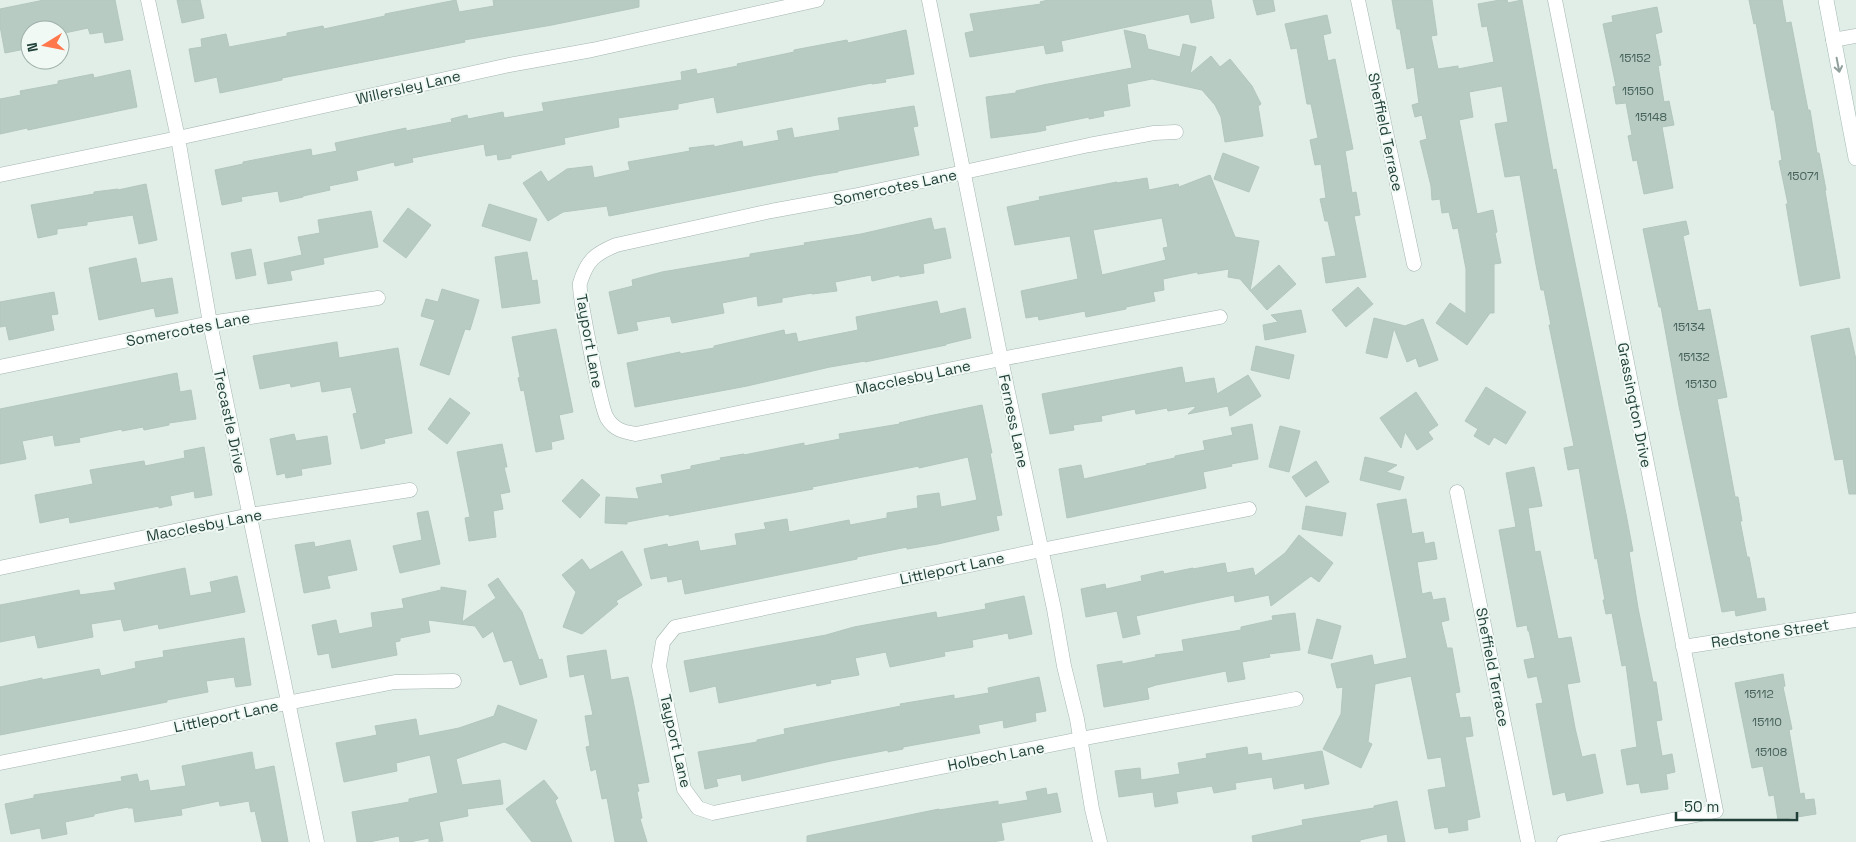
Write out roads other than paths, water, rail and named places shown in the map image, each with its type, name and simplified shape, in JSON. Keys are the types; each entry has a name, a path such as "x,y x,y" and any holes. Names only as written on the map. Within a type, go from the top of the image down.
{"main road":[{"path":"1826,0 1856,158"}],"street":[{"name":"Trecastle Drive","path":"148,0 178,138 210,323 317,842"},
{"name":"Willersley Lane","path":"0,175 509,65 592,50 817,0"},
{"name":"Ferness Lane","path":"929,0 1100,842"},
{"name":"Sheffield Terrace","path":"1358,0 1414,264"},
{"name":"Grassington Drive","path":"1555,0 1716,811 1564,842"},
{"path":"1833,40 1856,36"},
{"name":"Somercotes Lane","path":"616,245 771,210 853,196 1089,145 1176,132"},
{"name":"Tayport Lane","path":"616,245 598,253 588,265 580,285 600,396 607,418 618,430 636,434"},
{"name":"Somercotes Lane","path":"0,367 210,323 378,298"},
{"name":"Macclesby Lane","path":"636,434 1001,358 1220,317"},
{"name":"Macclesby Lane","path":"0,568 250,515 410,490"},
{"name":"Sheffield Terrace","path":"1457,492 1528,842"},
{"name":"Littleport Lane","path":"662,642 675,627 1041,550 1249,509"},
{"name":"Redstone Street","path":"1683,647 1856,620"},
{"name":"Tayport Lane","path":"662,642 659,666 684,789 698,808"},
{"name":"Littleport Lane","path":"0,763 395,682 454,680"},
{"name":"Holbech Lane","path":"698,808 713,813 1080,739 1296,699"}]}
